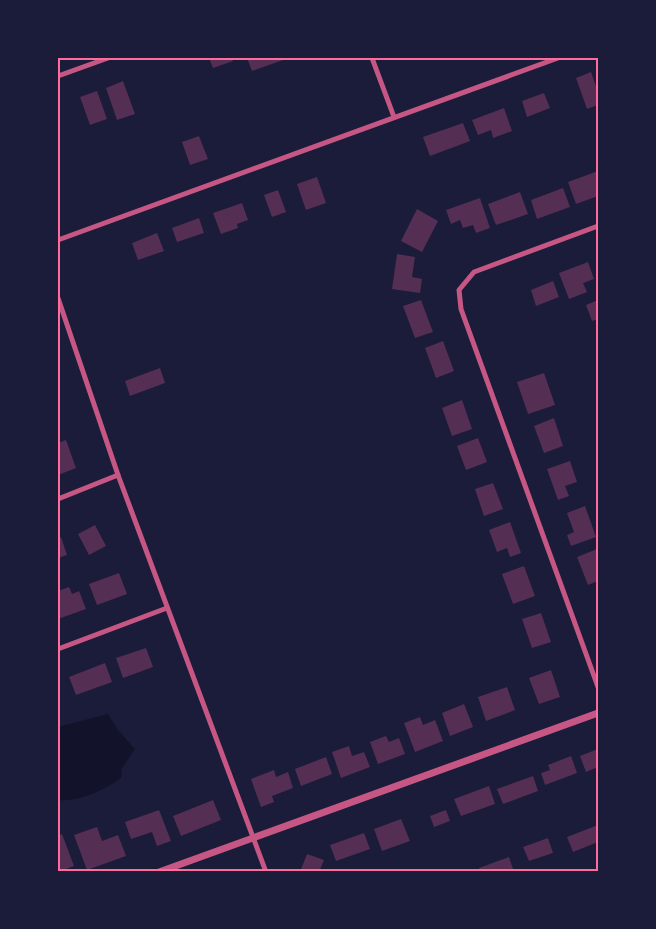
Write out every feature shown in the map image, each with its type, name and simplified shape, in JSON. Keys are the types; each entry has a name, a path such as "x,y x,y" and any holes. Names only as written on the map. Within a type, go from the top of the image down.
{"street":[{"path":"58,76 108,58"},
{"path":"372,58 394,117"},
{"path":"58,240 558,58"},
{"path":"598,226 474,272 459,290 461,310 598,687"},
{"path":"58,298 118,474 266,872"},
{"path":"58,498 118,474"},
{"path":"58,649 168,608"},
{"path":"160,872 254,836 598,713"}],"shaded area":[{"path":"108,714 118,730 135,749 122,768 121,778 107,787 83,797 58,800 58,727"}],"building":[{"path":"209,58 232,58 233,61 213,68"},
{"path":"247,58 289,58 252,71"},
{"path":"591,72 598,92 598,105 587,109 576,78"},
{"path":"123,81 135,114 117,120 106,88"},
{"path":"97,91 107,119 90,125 80,97"},
{"path":"544,93 550,108 527,117 522,101"},
{"path":"504,108 512,131 493,138 491,130 478,135 472,120"},
{"path":"463,123 470,141 430,156 423,137"},
{"path":"199,136 208,159 190,165 182,142"},
{"path":"598,171 598,196 576,204 568,182"},
{"path":"317,177 326,203 306,210 297,184"},
{"path":"563,188 570,207 537,219 531,200"},
{"path":"278,190 286,212 272,217 264,195"},
{"path":"520,192 528,214 496,225 488,204"},
{"path":"480,198 490,228 476,233 473,225 463,228 460,220 451,224 446,210"},
{"path":"242,203 248,220 237,224 238,228 221,234 213,213"},
{"path":"417,209 438,221 422,252 401,241"},
{"path":"199,218 204,233 177,242 172,228"},
{"path":"157,233 164,251 138,260 132,243"},
{"path":"397,254 415,257 412,277 422,279 420,293 392,289"},
{"path":"588,262 594,279 583,283 587,292 569,299 559,273"},
{"path":"553,281 559,297 536,306 531,290"},
{"path":"421,300 433,332 415,338 403,306"},
{"path":"598,300 598,319 592,321 586,305"},
{"path":"443,341 454,371 436,378 425,348"},
{"path":"160,368 165,383 130,396 125,381"},
{"path":"544,373 555,405 528,414 517,382"},
{"path":"462,400 472,429 452,436 442,408"},
{"path":"554,418 563,446 544,453 534,426"},
{"path":"478,438 487,462 466,470 457,446"},
{"path":"66,440 76,468 58,475 58,443"},
{"path":"570,461 577,482 565,486 569,496 558,500 547,469"},
{"path":"493,483 503,509 484,516 475,489"},
{"path":"585,506 596,537 571,546 567,535 574,532 567,513"},
{"path":"510,522 521,553 510,557 507,548 497,552 489,530"},
{"path":"95,525 106,546 89,555 78,534"},
{"path":"61,537 67,555 58,558 58,539"},
{"path":"597,549 598,574 596,575 598,581 588,585 577,557"},
{"path":"524,566 535,596 513,604 502,574"},
{"path":"119,573 127,594 97,605 89,584"},
{"path":"69,587 72,594 79,591 86,609 58,619 58,591"},
{"path":"541,613 551,642 532,648 522,619"},
{"path":"146,648 153,667 123,678 116,658"},
{"path":"105,663 112,682 76,695 69,677"},
{"path":"551,670 560,697 539,704 529,678"},
{"path":"507,687 515,710 486,721 478,697"},
{"path":"464,704 473,727 450,736 442,713"},
{"path":"420,717 423,725 435,720 443,741 415,752 404,723"},
{"path":"386,736 389,742 399,738 405,754 378,764 370,742"},
{"path":"349,746 352,756 364,752 370,767 341,778 332,752"},
{"path":"598,749 598,767 586,772 580,756"},
{"path":"571,756 577,773 545,785 541,773 550,770 548,765"},
{"path":"326,757 332,774 301,786 295,769"},
{"path":"274,770 276,777 288,772 293,788 272,796 274,802 261,807 251,779"},
{"path":"533,776 538,791 503,804 497,789"},
{"path":"489,786 495,804 461,816 454,799"},
{"path":"213,800 221,820 181,836 173,816"},
{"path":"159,810 171,841 157,846 152,832 131,839 125,822"},
{"path":"446,810 450,821 434,827 430,816"},
{"path":"401,819 410,841 382,851 374,829"},
{"path":"598,825 598,842 573,852 567,837"},
{"path":"97,827 102,841 118,835 126,856 87,870 74,835"},
{"path":"364,833 370,849 336,861 330,845"},
{"path":"62,834 74,866 58,872 58,836"},
{"path":"548,838 553,853 529,861 523,847"},
{"path":"307,854 324,860 319,872 300,872"},
{"path":"509,857 514,872 480,872 479,868"}]}
